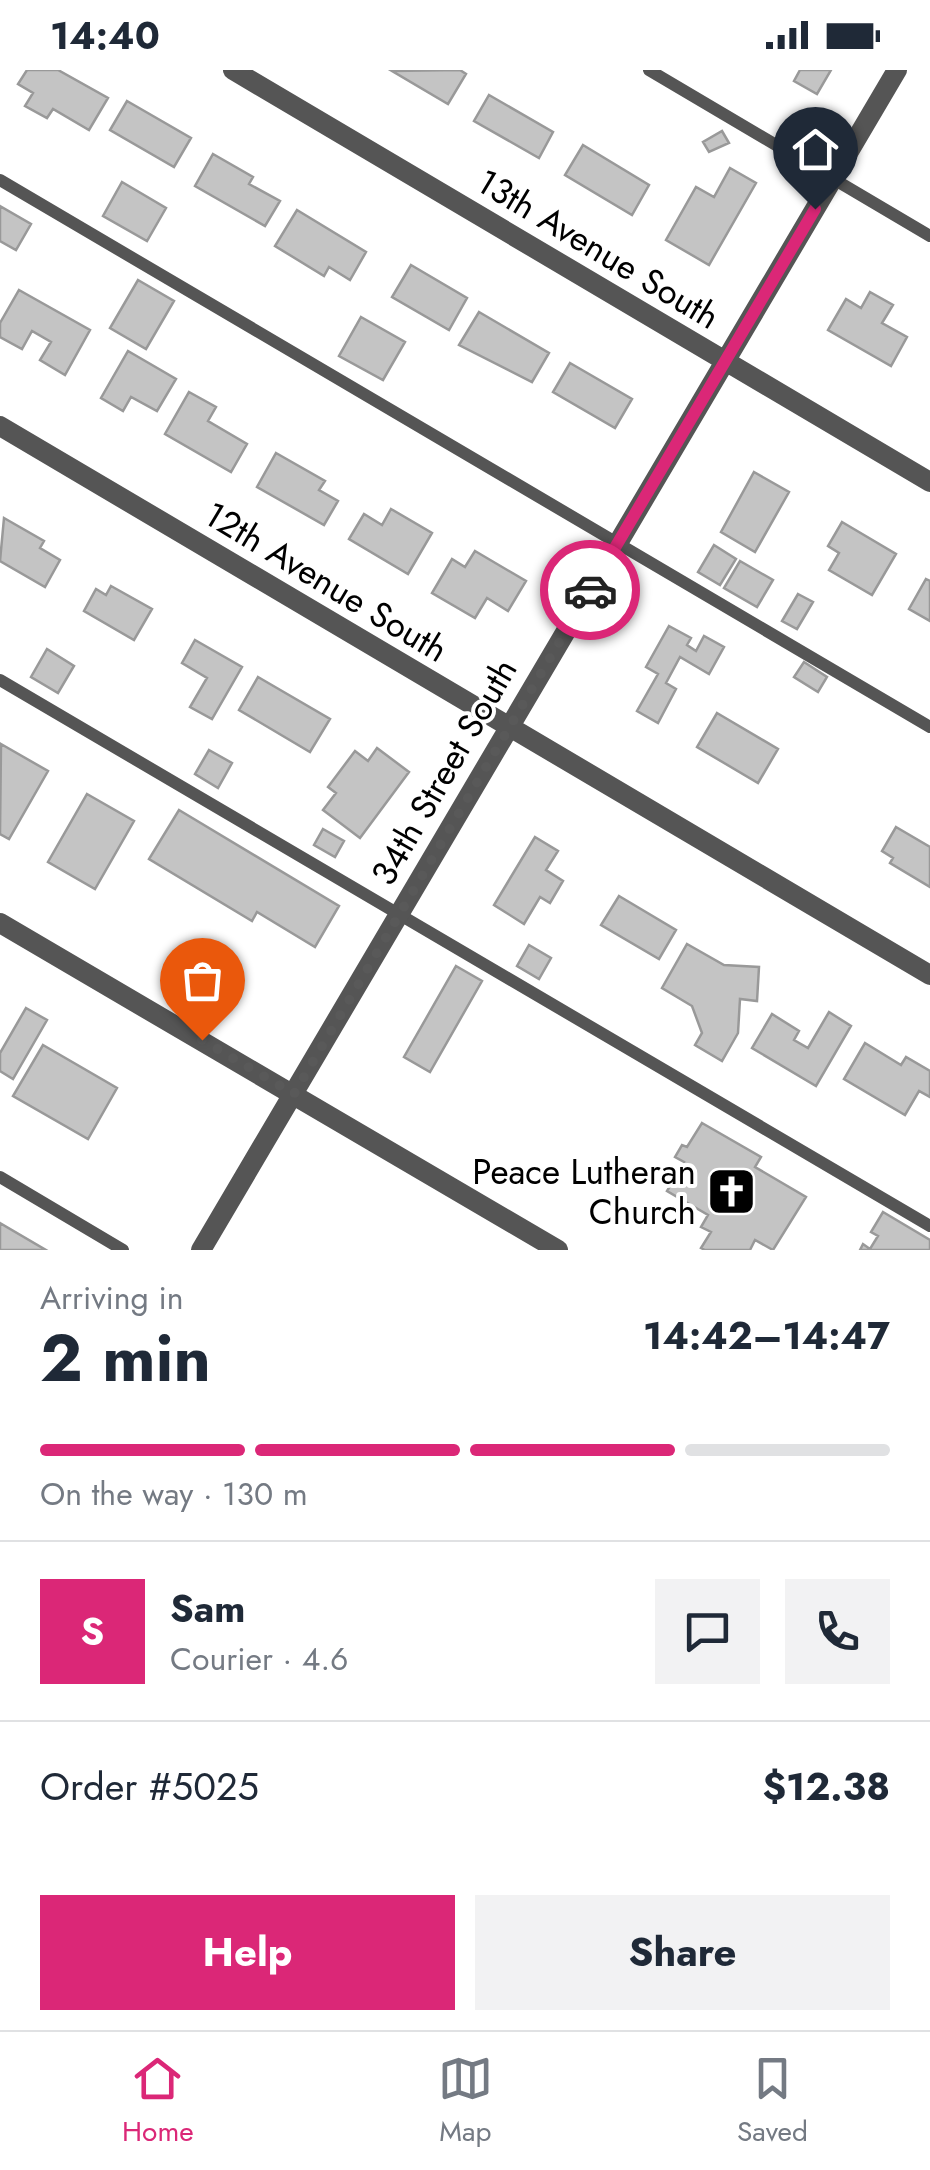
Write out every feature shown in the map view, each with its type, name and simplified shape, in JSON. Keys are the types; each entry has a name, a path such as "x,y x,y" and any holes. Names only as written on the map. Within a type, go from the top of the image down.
{"street":[{"name":"13th Avenue South","path":"233,70 930,482"},
{"name":"34th Street South","path":"202,1250 896,70"},
{"name":"12th Avenue South","path":"0,426 930,975"},
{"path":"0,922 558,1250"}],"lane":[{"path":"649,70 930,236"},
{"path":"0,180 930,727"},
{"path":"0,680 930,1226"},
{"path":"0,1178 123,1250"}],"building":[{"path":"27,70 58,70 108,98 89,130 53,109 47,118 25,106 33,93 18,84"},
{"path":"460,70 466,74 448,104 392,71"},
{"path":"800,70 831,70 817,94 794,81"},
{"path":"489,95 553,132 539,158 474,121"},
{"path":"127,101 191,138 174,167 110,130"},
{"path":"722,131 729,143 709,152 703,142"},
{"path":"583,145 649,185 632,215 565,175"},
{"path":"213,154 253,177 249,184 280,201 265,226 195,186"},
{"path":"730,168 756,183 709,265 666,240 696,187 714,197"},
{"path":"122,182 166,208 147,241 103,216"},
{"path":"0,206 31,224 16,250 0,241"},
{"path":"297,210 366,252 350,280 329,267 324,276 275,246"},
{"path":"411,265 467,298 449,330 392,297"},
{"path":"138,280 174,301 146,349 110,328"},
{"path":"19,290 90,330 65,375 40,360 51,342 32,331 22,349 0,337 0,323"},
{"path":"870,292 893,305 882,323 907,337 891,366 828,330 846,299 861,308"},
{"path":"479,312 549,353 532,382 459,345"},
{"path":"361,317 405,342 383,380 339,356"},
{"path":"128,351 176,379 157,411 131,397 123,411 101,398"},
{"path":"570,363 632,399 615,428 553,392"},
{"path":"189,392 216,407 208,421 247,444 231,472 165,434"},
{"path":"276,453 325,481 319,490 338,501 324,525 257,487"},
{"path":"754,472 789,492 755,552 721,532"},
{"path":"391,509 432,533 408,574 349,539 364,514 382,525"},
{"path":"4,518 44,541 40,548 60,560 45,587 0,561"},
{"path":"842,522 896,554 872,595 829,570 839,553 828,546"},
{"path":"714,545 736,559 720,585 698,572"},
{"path":"475,551 526,581 508,611 487,598 475,618 432,593 452,559 465,567"},
{"path":"740,561 773,580 757,607 724,588"},
{"path":"926,579 930,581 930,621 909,609"},
{"path":"111,586 152,609 134,640 84,611 96,589 106,595"},
{"path":"798,594 813,602 797,629 782,621"},
{"path":"669,626 691,638 687,645 696,651 704,636 724,647 709,674 680,657 666,683 676,689 658,723 637,711 658,674 646,667"},
{"path":"195,640 242,667 212,719 190,707 207,678 182,663"},
{"path":"47,649 74,666 58,693 31,677"},
{"path":"804,662 827,677 818,692 794,677"},
{"path":"258,677 330,719 310,752 239,710"},
{"path":"717,713 778,749 758,783 697,747"},
{"path":"1,744 48,771 9,839 0,834"},
{"path":"377,748 409,772 360,838 323,810 336,793 328,787 355,751 368,761"},
{"path":"209,750 232,763 218,788 195,774"},
{"path":"87,794 134,821 95,889 48,862"},
{"path":"179,810 339,906 315,947 257,912 252,921 149,859"},
{"path":"896,827 930,847 930,887 890,863 893,858 882,851"},
{"path":"323,829 344,841 335,857 314,845"},
{"path":"535,837 558,851 546,870 563,881 550,903 540,897 524,924 494,905"},
{"path":"619,896 676,930 659,959 601,925"},
{"path":"687,944 724,965 759,967 757,1001 740,999 738,1033 722,1061 695,1045 702,1033 692,1006 662,988"},
{"path":"529,945 551,958 539,979 517,966"},
{"path":"456,966 482,981 430,1072 404,1057"},
{"path":"26,1008 47,1020 13,1079 0,1071 0,1053"},
{"path":"829,1012 851,1026 816,1086 752,1048 772,1014 799,1031 794,1040 808,1048"},
{"path":"865,1043 901,1065 906,1057 930,1071 930,1097 919,1091 905,1115 844,1079"},
{"path":"43,1045 117,1088 88,1139 13,1096"},
{"path":"702,1123 761,1157 755,1167 806,1197 773,1250 755,1240 750,1250 701,1248 711,1232 701,1227 708,1215 667,1191 684,1162 675,1157 682,1145 687,1147"},
{"path":"883,1212 930,1240 930,1250 860,1250 863,1244 870,1249 878,1236 871,1232"},
{"path":"0,1223 46,1250 0,1250"}],"way so far":[{"path":"202,1040 294,1094 590,590"}],"place":[{"name":"Peace Lutheran Church","path":"731,1192"}],"route":[{"path":"590,590 815,209"}]}
